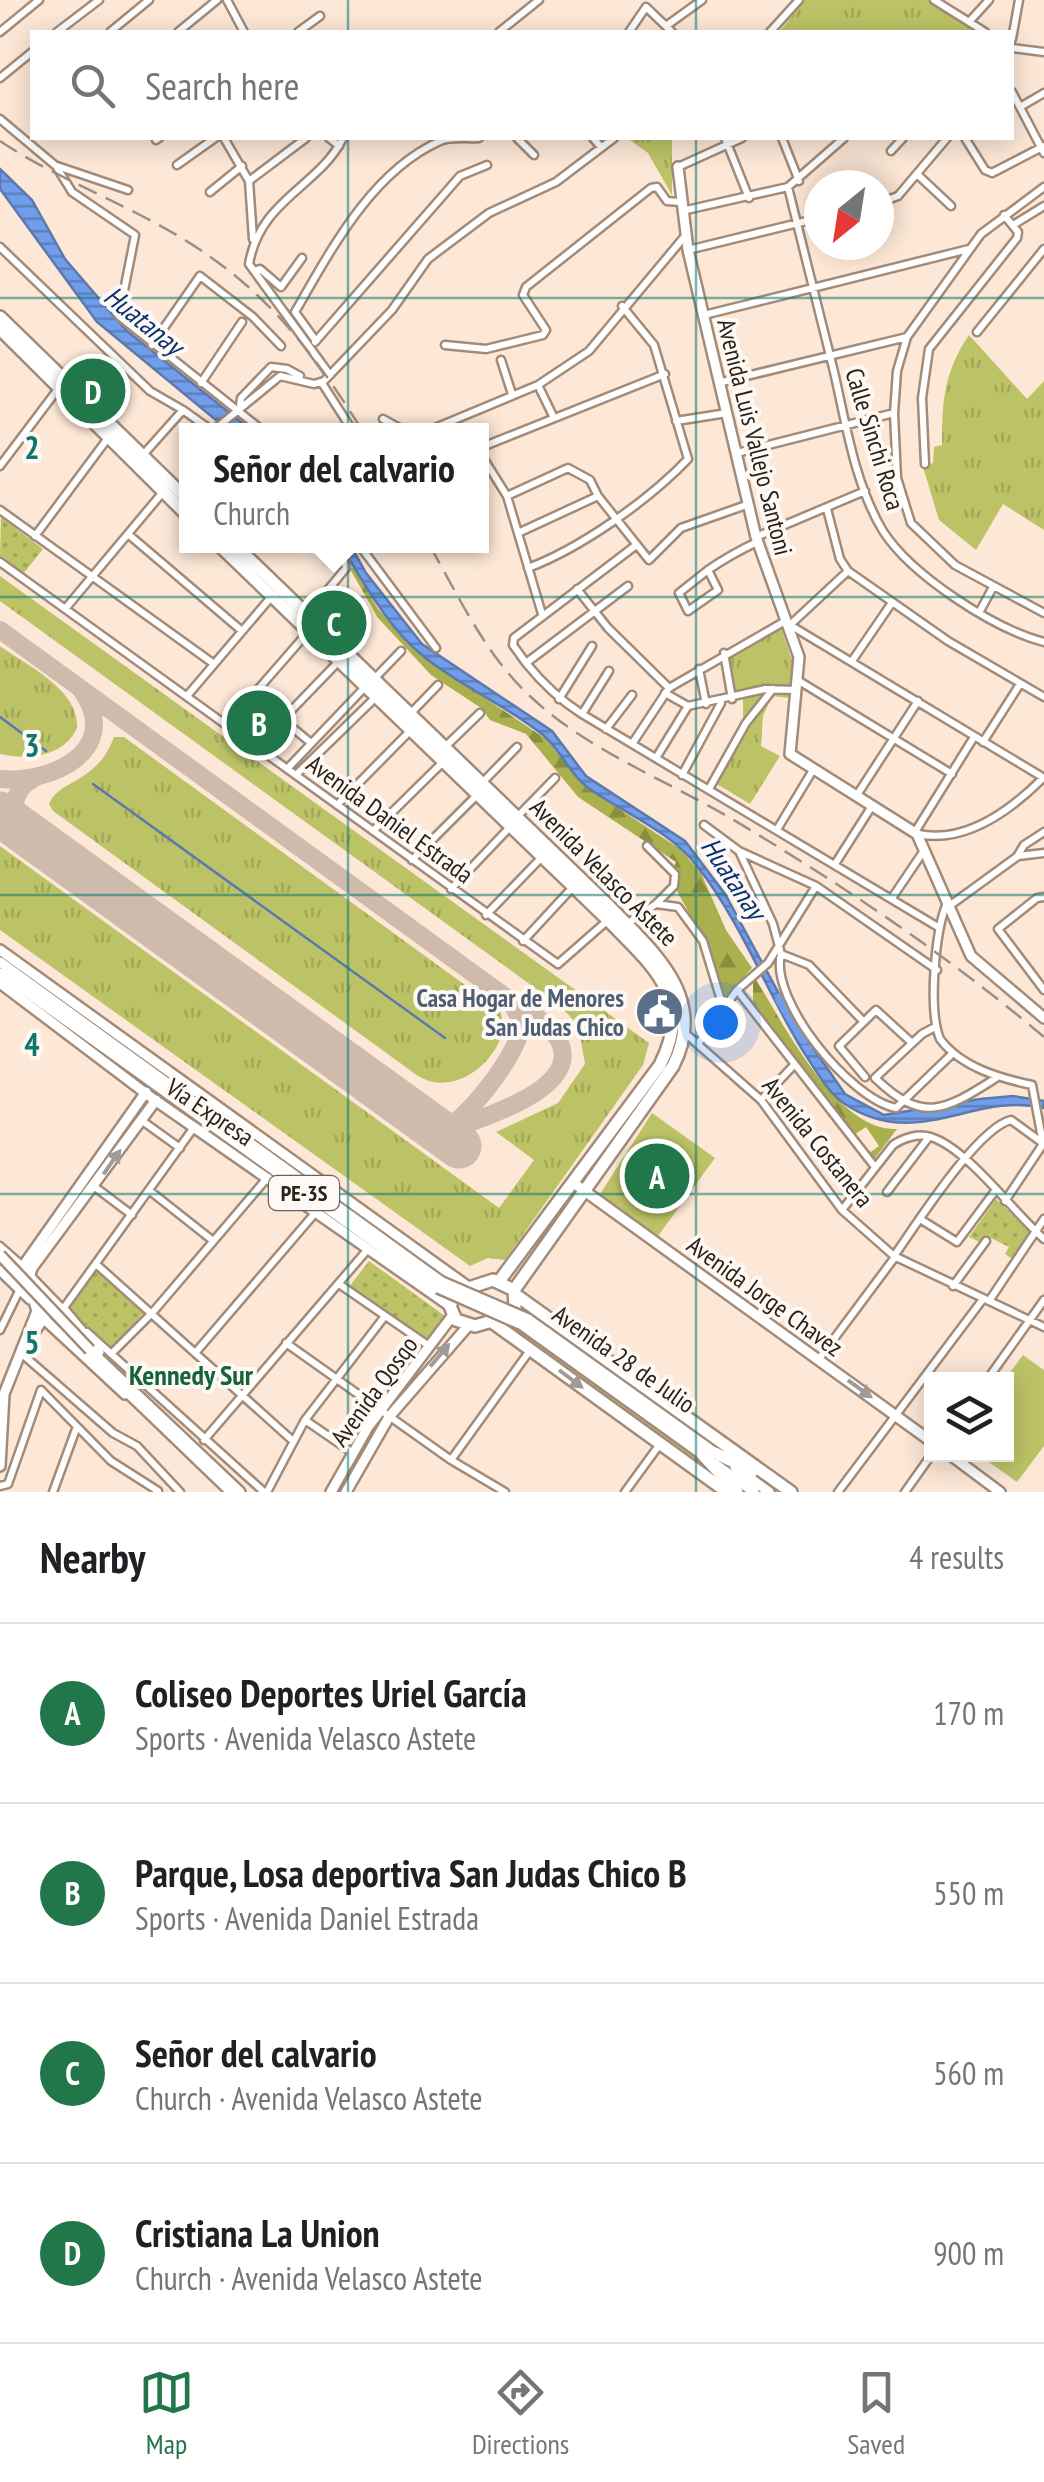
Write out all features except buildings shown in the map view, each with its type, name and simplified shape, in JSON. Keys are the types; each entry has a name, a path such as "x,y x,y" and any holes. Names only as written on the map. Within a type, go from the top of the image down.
{"highway":[{"path":"0,318 139,460 179,507"},
{"path":"2,337 62,384 108,438 179,492"},
{"name":"Avenida Velasco Astete","path":"229,553 308,614 370,682 376,697 443,762 482,788"},
{"name":"Avenida Velasco Astete","path":"242,553 338,660 410,714 612,917 661,976 679,1029"},
{"name":"Avenida Velasco Astete","path":"514,822 542,858 573,887 627,924 675,980 683,999 679,1029"},
{"path":"578,1186 500,1280 456,1292 452,1310 468,1326 492,1322 513,1312 515,1292 679,1029"},
{"path":"500,1280 515,1292"},
{"name":"Avenida 28 de Julio","path":"515,1292 772,1486 791,1492"},
{"path":"492,1322 727,1492"},
{"path":"715,1452 772,1486"},
{"path":"701,1453 737,1492"}],"main road":[{"name":"Avenida Luis Vallejo Santoni","path":"678,166 688,250 757,540 789,622 798,686 790,751 813,770"},
{"path":"813,770 916,833 926,847 971,956 1044,1018"},
{"name":"Vía Expresa","path":"0,950 6,960 148,1079"},
{"path":"6,960 20,982"},
{"name":"Vía Expresa","path":"0,973 20,982 148,1079"},
{"path":"0,982 20,982"},
{"name":"Vía Expresa","path":"0,982 148,1079 440,1285"},
{"path":"0,1466 4,1394 40,1315 29,1270 148,1079 172,1070 168,1093 141,1120 91,1192 29,1270"},
{"name":"Vía Expresa","path":"168,1093 196,1125 452,1310"},
{"name":"Vía Expresa","path":"168,1093 467,1286"},
{"name":"Avenida Jorge Chavez","path":"578,1186 924,1436"},
{"path":"77,1188 91,1192"},
{"path":"0,1258 138,1406"},
{"path":"0,1270 21,1288 52,1328 231,1492"},
{"name":"Avenida 28 de Julio","path":"440,1285 525,1322 715,1452"},
{"path":"63,1309 152,1408"},
{"name":"Avenida Qosqo","path":"346,1492 385,1414 452,1310"},
{"name":"Avenida 28 de Julio","path":"525,1322 754,1492"},
{"name":"Avenida Qosqo","path":"331,1492 353,1453 385,1414 468,1326"},
{"path":"31,1338 52,1328"},
{"path":"88,1351 240,1492"},
{"path":"960,1462 1000,1492"}],"street":[{"path":"0,32 39,0"},
{"path":"60,30 99,0"},
{"path":"112,30 149,0"},
{"path":"180,30 217,0"},
{"path":"226,0 243,30"},
{"path":"502,30 539,0"},
{"path":"630,30 646,7 669,29 702,0"},
{"path":"772,30 799,0"},
{"path":"969,22 990,0"},
{"path":"1014,30 1019,0"},
{"path":"938,1 983,30"},
{"path":"301,30 320,16"},
{"path":"1014,48 1044,52"},
{"path":"0,78 30,54"},
{"path":"966,140 984,170 992,173 1043,149 1016,104 1044,93"},
{"path":"0,119 56,166 72,192 135,235 118,314 254,423"},
{"path":"177,165 212,140"},
{"path":"225,140 249,181 252,268 313,344"},
{"path":"249,181 303,140"},
{"path":"330,375 295,312 355,216 390,176 438,141 452,140"},
{"path":"519,140 534,155"},
{"path":"595,140 601,147"},
{"path":"318,383 392,310 428,259 489,213 556,182 611,140"},
{"path":"678,166 727,140 748,198"},
{"path":"783,140 799,181"},
{"path":"446,346 486,349 542,335 546,330 525,302 526,287 651,188 658,187 671,203 681,207 748,198 799,181 842,140"},
{"path":"891,151 901,140"},
{"path":"894,197 945,140"},
{"path":"253,241 297,185 341,142"},
{"path":"313,344 460,176 487,164"},
{"path":"56,166 128,190"},
{"path":"210,192 242,166"},
{"path":"918,174 951,206"},
{"name":"Calle Sinchi Roca","path":"788,187 865,491 894,546 917,568 980,611 1044,642"},
{"path":"1044,187 1004,215 970,250 907,337 897,370 894,413 897,478 911,522 956,565 1044,614"},
{"path":"1013,225 1044,206"},
{"path":"925,464 922,398 930,348 1016,238 1013,225 1004,215"},
{"path":"688,250 804,221"},
{"path":"446,423 538,385 589,350 686,234"},
{"path":"0,246 150,391 203,423"},
{"path":"977,332 1044,249"},
{"path":"704,315 970,250"},
{"path":"252,268 260,269 281,287 302,258"},
{"path":"152,344 200,276 253,317 281,346"},
{"path":"528,568 559,556 615,520 687,461 654,346 622,306"},
{"path":"201,383 242,322"},
{"path":"722,382 907,337"},
{"path":"501,360 512,394"},
{"path":"222,423 274,366 318,383 347,423"},
{"path":"489,444 665,374"},
{"path":"0,466 62,384"},
{"path":"538,385 553,416"},
{"path":"139,460 183,410"},
{"path":"676,421 727,413"},
{"path":"737,453 894,413"},
{"path":"383,419 391,423"},
{"path":"36,536 108,438"},
{"path":"489,467 507,496 542,614"},
{"path":"507,496 568,468 590,480 615,520 649,560 681,528 749,504"},
{"path":"708,570 718,590 688,611 678,595 708,570 757,540 865,491"},
{"path":"65,609 164,492"},
{"path":"518,532 598,496"},
{"path":"827,509 840,559 848,571 892,604 1044,697"},
{"path":"0,510 214,664"},
{"path":"128,534 242,631"},
{"path":"636,546 512,640 526,663 559,699 582,714 938,927"},
{"path":"308,614 346,568 340,553"},
{"path":"364,553 436,648"},
{"name":"Avenida Daniel Estrada","path":"0,562 558,964 612,917"},
{"path":"632,744 667,690 724,653 789,622 848,571"},
{"path":"526,663 628,586"},
{"path":"980,611 993,587"},
{"path":"577,589 667,690 688,706 798,686 952,774"},
{"path":"187,696 276,592"},
{"path":"852,661 892,604"},
{"path":"789,622 1044,778 1016,805 976,826 948,835 916,833 974,737"},
{"path":"226,725 309,631"},
{"path":"559,699 592,646"},
{"path":"288,769 401,651"},
{"path":"724,653 732,698"},
{"path":"283,720 338,660"},
{"path":"699,669 706,704"},
{"path":"582,714 609,672"},
{"path":"983,742 1020,684"},
{"path":"410,714 438,685"},
{"path":"709,789 746,723 774,688"},
{"path":"253,695 311,744"},
{"path":"606,729 632,695"},
{"path":"296,775 376,697"},
{"path":"682,775 722,702"},
{"path":"857,795 918,702"},
{"path":"656,758 688,706"},
{"path":"445,747 480,713"},
{"path":"337,804 411,730"},
{"path":"412,860 517,747"},
{"path":"373,831 443,762"},
{"path":"778,828 813,770"},
{"path":"451,889 555,778"},
{"path":"835,864 873,806"},
{"path":"704,825 739,851 816,886 938,971"},
{"path":"1005,1201 1044,1144 1036,1110 1037,1094 1032,1085 997,1078 953,1053 935,1027 938,927 950,902 1018,856 1026,843 1044,832"},
{"path":"627,924 674,886 675,874 647,846"},
{"path":"892,898 926,847"},
{"path":"739,851 779,941 780,978 824,1054 865,1096 894,1108 953,1053"},
{"path":"1018,856 1044,853"},
{"path":"486,915 542,858"},
{"path":"698,1044 737,990 768,962 816,886"},
{"path":"522,940 573,887"},
{"path":"1044,908 1040,898 998,929 1044,990"},
{"path":"656,904 678,907 693,924 703,941 723,1008"},
{"path":"782,954 809,965 863,1021"},
{"path":"737,990 875,1168"},
{"path":"865,1077 839,1046 878,1010 912,1043"},
{"path":"935,1027 875,1078 901,1103 921,1110 938,1106 997,1078"},
{"name":"Avenida Costanera","path":"679,1029 761,1100 842,1210 895,1256 1044,1327"},
{"path":"761,1100 794,1065"},
{"path":"141,1120 180,1148"},
{"path":"819,1359 963,1160 1002,1122 1011,1120 1044,1144"},
{"path":"63,1309 196,1125"},
{"path":"887,1192 930,1136"},
{"path":"842,1210 904,1137 930,1136 963,1160 1044,1239"},
{"path":"111,1354 153,1312 268,1176"},
{"path":"150,1191 212,1240"},
{"path":"920,1219 958,1242 995,1191"},
{"path":"91,1192 132,1215"},
{"path":"196,1352 317,1211"},
{"path":"838,1492 1044,1219"},
{"path":"953,1286 986,1241"},
{"path":"0,1246 29,1270 111,1354 265,1492 334,1377 385,1316"},
{"path":"204,1440 369,1248"},
{"path":"96,1264 293,1442"},
{"path":"340,1284 430,1347"},
{"path":"0,1330 21,1288"},
{"path":"992,1372 1044,1300"},
{"path":"286,1343 451,1460 504,1492"},
{"path":"451,1460 530,1349"},
{"path":"22,1354 112,1433 138,1446 180,1492"},
{"path":"0,1486 8,1484 41,1390 76,1430 111,1461 158,1491"},
{"path":"305,1420 353,1453"},
{"path":"52,1492 76,1430"},
{"path":"626,1492 660,1444"},
{"path":"905,1492 926,1462"}],"green space":[{"path":"805,0 928,0 977,30 781,30"},
{"path":"630,140 672,140 672,195 648,153"},
{"path":"969,335 1027,399 1044,381 1044,530 1003,504 976,550 939,520 923,467 933,463 934,447 942,445 946,387"},
{"path":"1,517 43,549 23,574 0,557"},
{"path":"354,567 378,609 421,655 546,739 583,785 680,849 701,873 726,930 752,968 726,997 721,999 709,950 669,876 676,862 578,797 526,734 490,720 481,708 431,675 378,618 350,569"},
{"path":"0,576 649,1043 643,1065 505,1260 488,1258 470,1266 0,930 0,846 499,1208 534,1160 496,1132 558,1103 585,1064 578,1025 560,1006 0,601"},
{"path":"780,625 792,660 789,698 772,696 763,716 761,746 780,756 750,804 715,783 743,728 743,697 734,694 729,653"},
{"path":"0,646 49,680 70,702 77,728 54,751 22,757 0,754"},
{"path":"114,737 124,737 498,1009 503,1021 501,1036 484,1064 453,1081 436,1082 418,1076 53,811 49,804 54,796 98,764"},
{"path":"753,975 795,1044 832,1093 853,1113 874,1125 897,1129 875,1158 868,1154 879,1146 866,1127 854,1135 753,1005"},
{"path":"652,1113 715,1158 658,1236 600,1194"},
{"path":"996,1199 1031,1233 1014,1260 1005,1254 1009,1247 989,1237 982,1243 969,1237"},
{"path":"369,1261 445,1316 425,1341 349,1287"},
{"path":"96,1271 145,1311 112,1349 68,1309"},
{"path":"519,1328 746,1492 736,1492 515,1333"},
{"path":"1023,1355 1044,1370 1044,1446 1017,1482 989,1462 1014,1462 1014,1372 1010,1372"}],"water":[{"path":"0,169 32,200 65,259 127,331 242,423 220,423 97,322 0,189"},
{"path":"345,553 355,553 422,644 552,731 586,776 685,841 725,894 790,1014 845,1094 884,1115 1013,1096 1044,1101 1044,1108 994,1107 921,1122 897,1122 871,1117 845,1104 822,1080 803,1051 727,910 686,853 587,787 549,741 528,724 422,655 387,618"}],"waterway":[{"path":"0,717 46,751"},
{"path":"93,784 445,1038"},
{"name":"Huatanay","path":"781,999 804,1038"}],"taxiway":[{"path":"0,630 507,998 518,1015 519,1034 489,1086 446,1127 419,1118"},
{"path":"0,779 40,776 59,769 87,747 94,731 92,712 82,691"},
{"path":"30,835 19,821 15,806 19,791 33,779"},
{"path":"454,1124 467,1124 517,1103 550,1081 560,1068 563,1053 556,1036 542,1021 512,1001"}],"runway":[{"path":"0,814 459,1146"}],"railway":[{"path":"0,141 179,237 242,281 293,333 357,423"},
{"path":"434,553 500,663 553,716 602,749 732,819 853,895 970,977 1044,1037"}],"place":[{"name":"Cristiana La Union","path":"93,391"},
{"name":"Señor del calvario","path":"334,623"},
{"name":"Parque, Losa deportiva San Judas Chico B","path":"259,723"},
{"name":"Casa Hogar de Menores San Judas Chico","path":"659,1012"},
{"name":"Coliseo Deportes Uriel García","path":"657,1176"}],"district":[{"name":"Kennedy Sur","path":"191,1374"}]}
